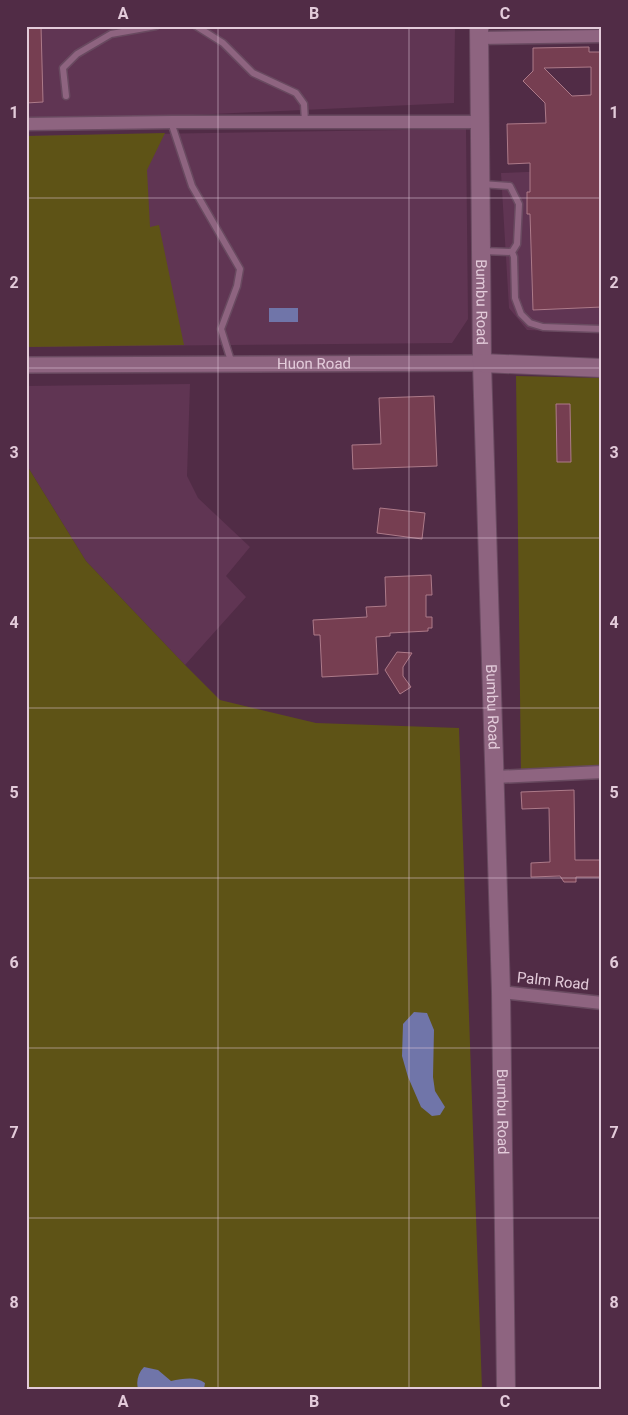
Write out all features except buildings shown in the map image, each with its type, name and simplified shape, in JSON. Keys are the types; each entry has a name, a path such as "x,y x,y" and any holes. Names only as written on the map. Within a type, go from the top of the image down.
{"main road":[{"name":"Bumbu Road","path":"478,32 482,363 501,992 506,1389"},
{"name":"Huon Road","path":"482,363 602,368"}],"street":[{"path":"478,32 602,36"},
{"path":"26,124 480,122"},
{"name":"Huon Road","path":"26,365 482,363"},
{"path":"496,777 602,772"},
{"name":"Palm Road","path":"501,992 602,1003"}],"lane":[{"path":"66,96 63,68 77,54 111,34 156,26"},
{"path":"196,26 224,44 253,73 296,93 304,104 305,122"},
{"path":"171,122 192,186 240,269 237,286 221,329 232,364"},
{"path":"480,184 510,186 519,204 517,244 512,252"},
{"path":"481,251 512,252"},
{"path":"512,252 514,257 515,298 521,314 530,323 543,327 602,328"}],"shaded area":[{"path":"26,26 455,26 454,103 170,116 26,117"},
{"path":"466,129 468,319 452,343 26,347 26,136"},
{"path":"165,133 147,170 150,227 159,225 184,345 26,347 26,136"},
{"path":"602,169 602,333 527,330 509,308 501,173"},
{"path":"516,376 602,378 602,774 521,774"},
{"path":"190,384 187,476 198,498 250,547 226,576 246,597 185,665 86,561 26,464 26,386"},
{"path":"26,464 86,561 220,700 316,723 459,728 482,1389 26,1389"}],"water":[{"path":"269,308 298,308 298,322 269,322"},
{"path":"414,1012 427,1013 434,1030 433,1077 435,1091 445,1107 440,1115 432,1116 421,1107 408,1077 402,1056 403,1024"},
{"path":"144,1367 158,1370 171,1381 197,1379 205,1383 204,1389 138,1389 138,1377"}]}
